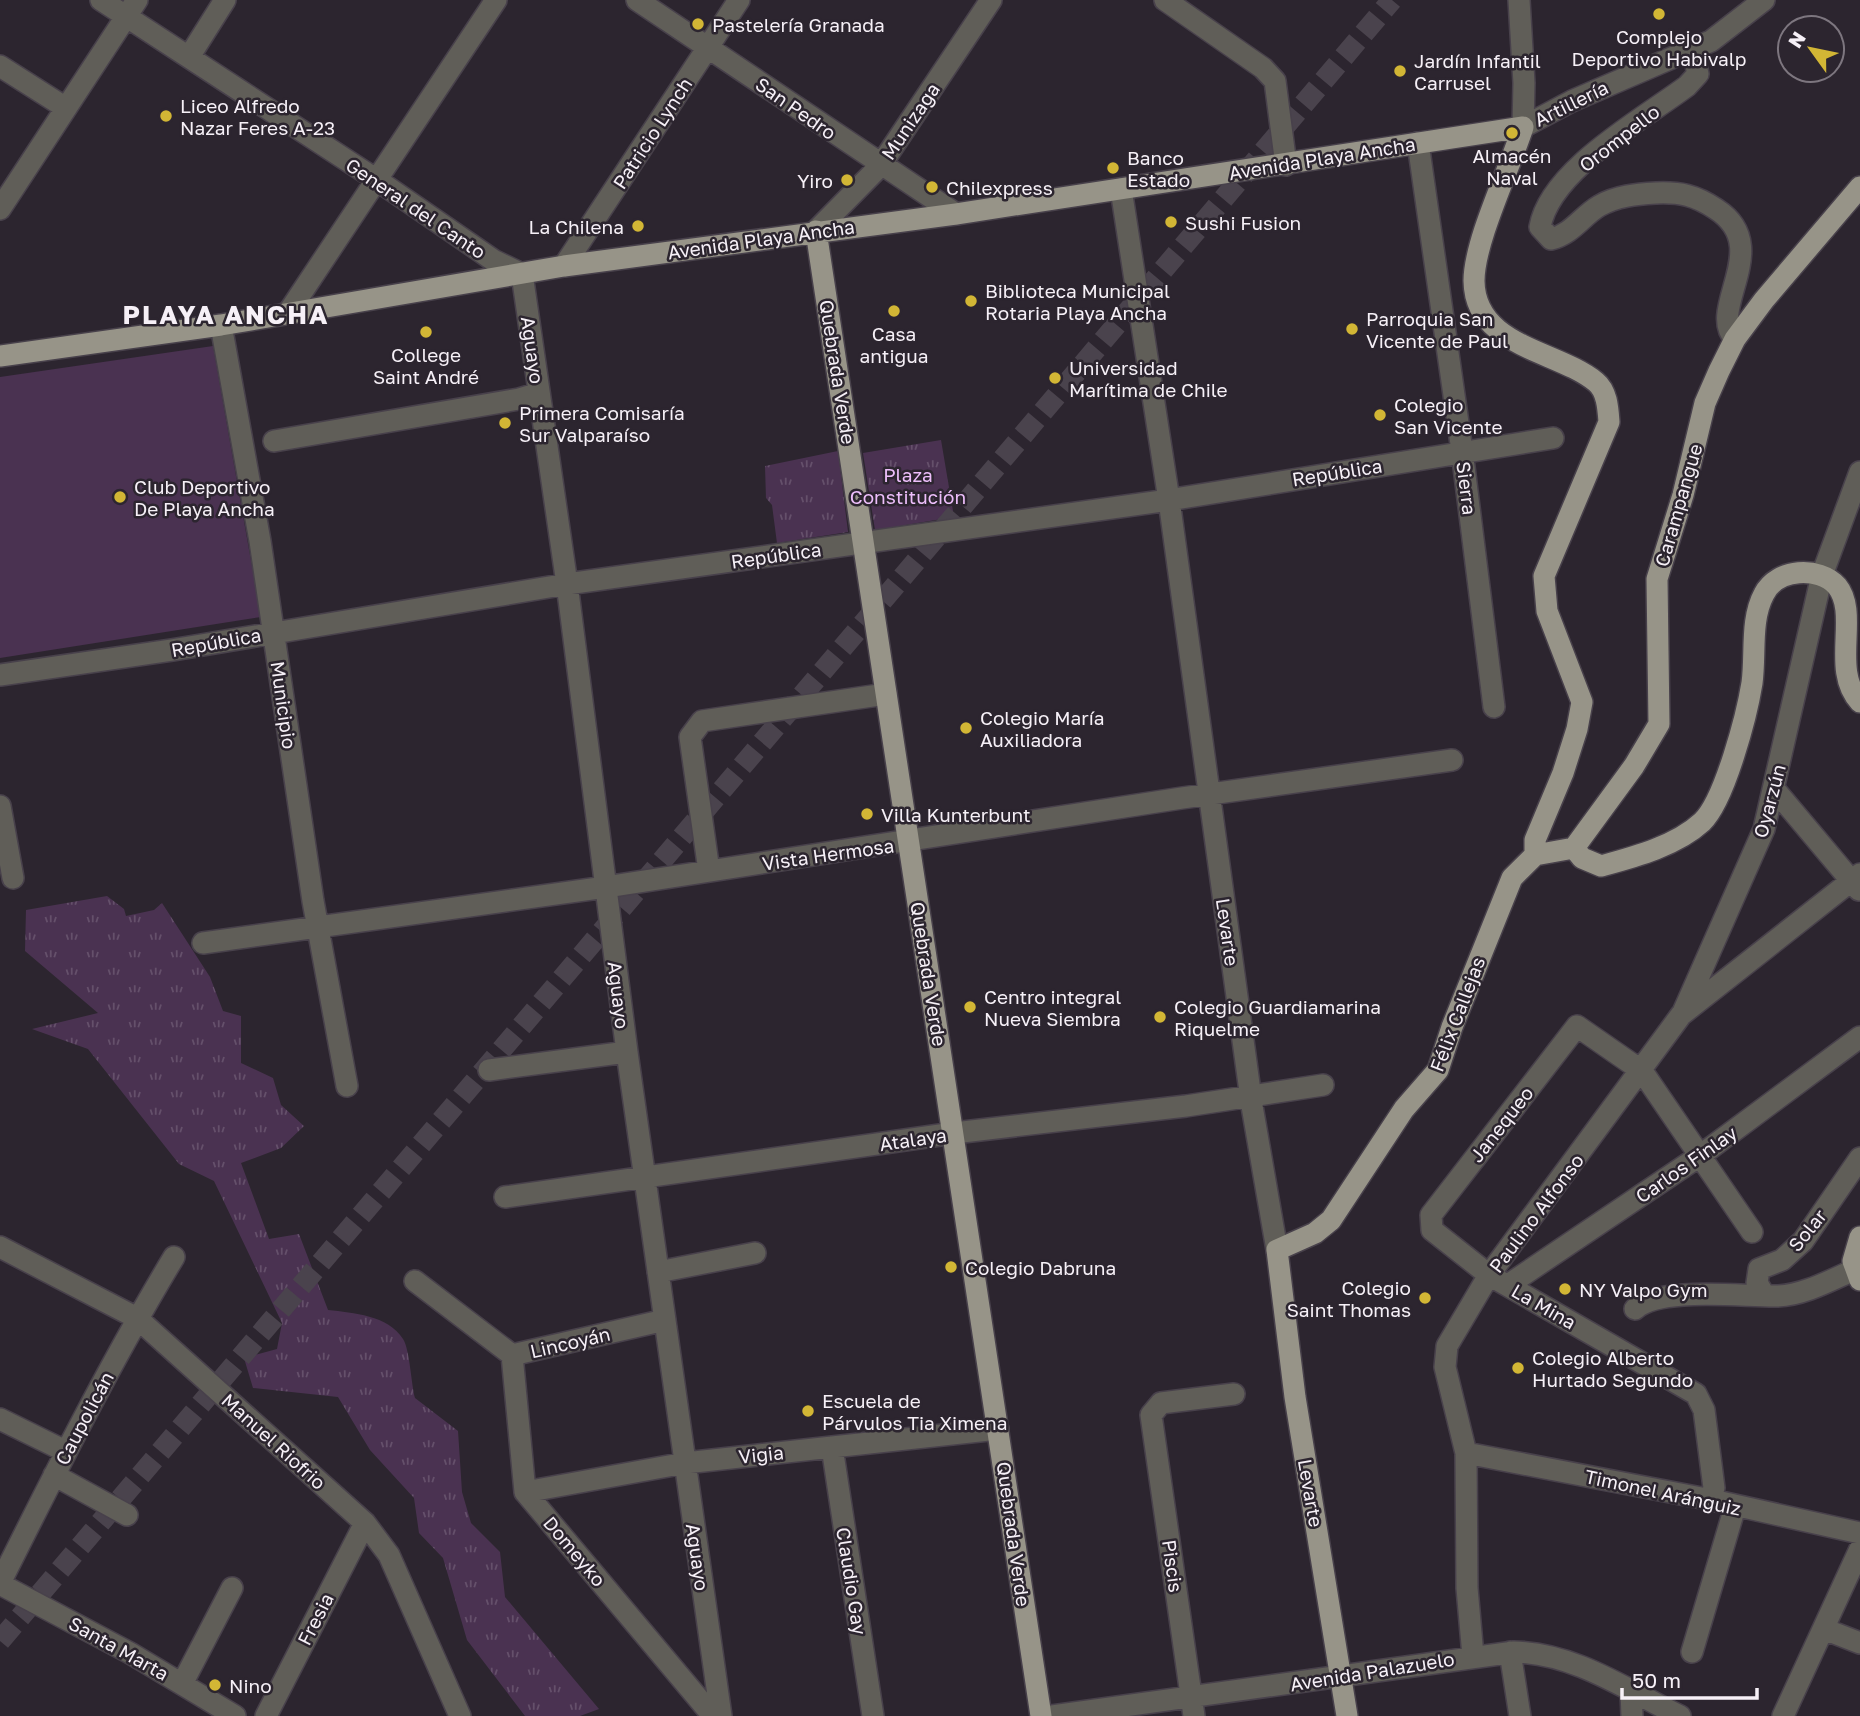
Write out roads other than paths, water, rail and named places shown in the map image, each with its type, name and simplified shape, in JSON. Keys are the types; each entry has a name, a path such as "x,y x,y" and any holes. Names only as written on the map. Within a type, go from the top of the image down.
{"main road":[{"name":"Avenida Playa Ancha","path":"0,356 221,325 564,266 956,214 1523,127"},
{"path":"1523,127 1477,255 1474,282 1478,303 1490,323 1510,338 1597,383 1607,400 1609,422 1544,576 1547,611 1582,702 1577,729 1563,773 1535,840 1535,855 1574,848 1582,858 1601,866 1665,845 1703,821 1721,791 1752,684 1757,611 1765,591 1781,578 1795,572 1822,575 1839,589 1847,605 1846,672 1860,702"},
{"name":"Carampangue","path":"1574,848 1634,766 1660,724 1657,579 1683,495 1705,403 1735,339 1764,300 1860,187"},
{"name":"Quebrada Verde","path":"817,231 1041,1716"},
{"name":"Félix Callejas","path":"1277,1250 1315,1233 1331,1220 1404,1109 1430,1082 1445,1052 1451,1027 1511,878 1535,855"},
{"path":"1857,1275 1853,1253 1860,1237"},
{"name":"Levarte","path":"1277,1250 1295,1397 1347,1716"}],"street":[{"name":"General del Canto","path":"101,0 132,8 189,57 377,180 493,260 522,274"},
{"path":"189,57 225,0"},
{"path":"288,313 496,0"},
{"name":"San Pedro","path":"637,0 880,166 956,214"},
{"name":"Patricio Lynch","path":"564,266 740,0"},
{"name":"Munizaga","path":"817,231 880,166 991,0"},
{"path":"1165,0 1264,68 1275,81 1286,165"},
{"path":"1519,0 1524,83 1523,127"},
{"name":"Artillería","path":"1523,127 1572,100 1718,36 1764,0"},
{"path":"0,209 132,8"},
{"name":"Orompello","path":"1692,48 1698,74 1693,80 1588,159 1547,207 1540,228 1551,239 1561,236 1600,206 1630,195 1680,192 1699,198 1729,217 1741,237 1740,264 1727,321 1735,339"},
{"path":"0,66 66,108"},
{"name":"Sierra","path":"1418,144 1462,451 1494,707"},
{"name":"Levarte","path":"1121,189 1169,500 1207,795 1251,1096 1277,1250"},
{"name":"Aguayo","path":"522,274 567,584 626,1052 721,1716"},
{"name":"Municipio","path":"221,325 274,632 318,927 347,1086"},
{"path":"274,441 519,399 539,393"},
{"name":"República","path":"0,676 567,584 1169,500 1553,438"},
{"name":"Oyarzún","path":"1681,1015 1764,830 1775,790 1804,643 1822,575 1860,472"},
{"path":"709,871 690,737 702,721 886,694"},
{"name":"Vista Hermosa","path":"203,943 606,887 1452,760"},
{"path":"1775,790 1857,881"},
{"path":"0,806 13,878"},
{"name":"Paulino Alfonso","path":"1473,1656 1467,1588 1466,1453 1444,1356 1447,1346 1499,1280 1681,1015 1857,881"},
{"name":"Janequeo","path":"1499,1280 1432,1230 1431,1215 1577,1026 1642,1071"},
{"name":"Carlos Finlay","path":"1499,1280 1701,1155 1860,1037"},
{"path":"489,1070 626,1052"},
{"path":"1642,1071 1752,1232"},
{"name":"Atalaya","path":"505,1197 954,1133 1323,1085"},
{"name":"Solar","path":"1763,1293 1756,1275 1759,1269 1782,1261 1803,1241 1860,1157"},
{"name":"Manuel Riofrio","path":"0,1247 137,1318 365,1523 389,1555 460,1716"},
{"path":"657,1272 755,1253"},
{"name":"Caupolicán","path":"0,1583 65,1451 137,1318 174,1257"},
{"path":"1635,1309 1641,1303 1661,1297 1739,1297 1763,1293 1777,1296 1857,1275"},
{"name":"La Mina","path":"1499,1280 1696,1394 1704,1410 1714,1488"},
{"name":"Lincoyán","path":"415,1281 512,1354 665,1320"},
{"path":"512,1354 525,1492"},
{"name":"Piscis","path":"1193,1708 1151,1415 1161,1403 1234,1394"},
{"path":"0,1419 65,1451"},
{"name":"Vigia","path":"525,1492 685,1463 998,1429"},
{"name":"Claudio Gay","path":"832,1447 873,1716"},
{"name":"Timonel Aránguiz","path":"1466,1453 1860,1533"},
{"path":"54,1475 127,1515"},
{"name":"Domeyko","path":"525,1492 713,1716"},
{"path":"1692,1652 1735,1507"},
{"name":"Fresia","path":"266,1716 365,1523"},
{"path":"1783,1716 1860,1549"},
{"name":"Santa Marta","path":"0,1583 235,1716"},
{"path":"182,1684 232,1588"},
{"path":"1824,1629 1860,1643"},
{"path":"1510,1652 1520,1716"},
{"name":"Avenida Palazuelo","path":"1052,1716 1193,1708 1342,1676 1510,1652 1563,1659 1680,1716"},
{"path":"1631,1692 1632,1716"}],"tunnel":[{"path":"0,1641 1392,0"}],"place":[{"name":"Complejo Deportivo Habivalp","path":"1659,14"},
{"name":"Pastelería Granada","path":"698,24"},
{"name":"Jardín Infantil Carrusel","path":"1400,71"},
{"name":"Liceo Alfredo Nazar Feres A-23","path":"166,116"},
{"name":"Almacén Naval","path":"1512,133"},
{"name":"Banco Estado","path":"1113,168"},
{"name":"Yiro","path":"847,180"},
{"name":"Chilexpress","path":"932,187"},
{"name":"Sushi Fusion","path":"1171,222"},
{"name":"La Chilena","path":"638,226"},
{"name":"Biblioteca Municipal Rotaria Playa Ancha","path":"971,301"},
{"name":"Casa antigua","path":"894,311"},
{"name":"Parroquia San Vicente de Paul","path":"1352,329"},
{"name":"College Saint André","path":"426,332"},
{"name":"Universidad Marítima de Chile","path":"1055,378"},
{"name":"Colegio San Vicente","path":"1380,415"},
{"name":"Primera Comisaría Sur Valparaíso","path":"505,423"},
{"name":"Club Deportivo De Playa Ancha","path":"120,497"},
{"name":"Colegio María Auxiliadora","path":"966,728"},
{"name":"Villa Kunterbunt","path":"867,814"},
{"name":"Centro integral Nueva Siembra","path":"970,1007"},
{"name":"Colegio Guardiamarina Riquelme","path":"1160,1017"},
{"name":"Colegio Dabruna","path":"951,1267"},
{"name":"NY Valpo Gym","path":"1565,1289"},
{"name":"Colegio Saint Thomas","path":"1425,1298"},
{"name":"Colegio Alberto Hurtado Segundo","path":"1518,1368"},
{"name":"Escuela de Párvulos Tia Ximena","path":"808,1411"},
{"name":"Nino","path":"215,1685"}],"district":[{"name":"PLAYA ANCHA","path":"226,314"}],"park label":[{"name":"Plaza Constitución","path":"908,485"}]}
